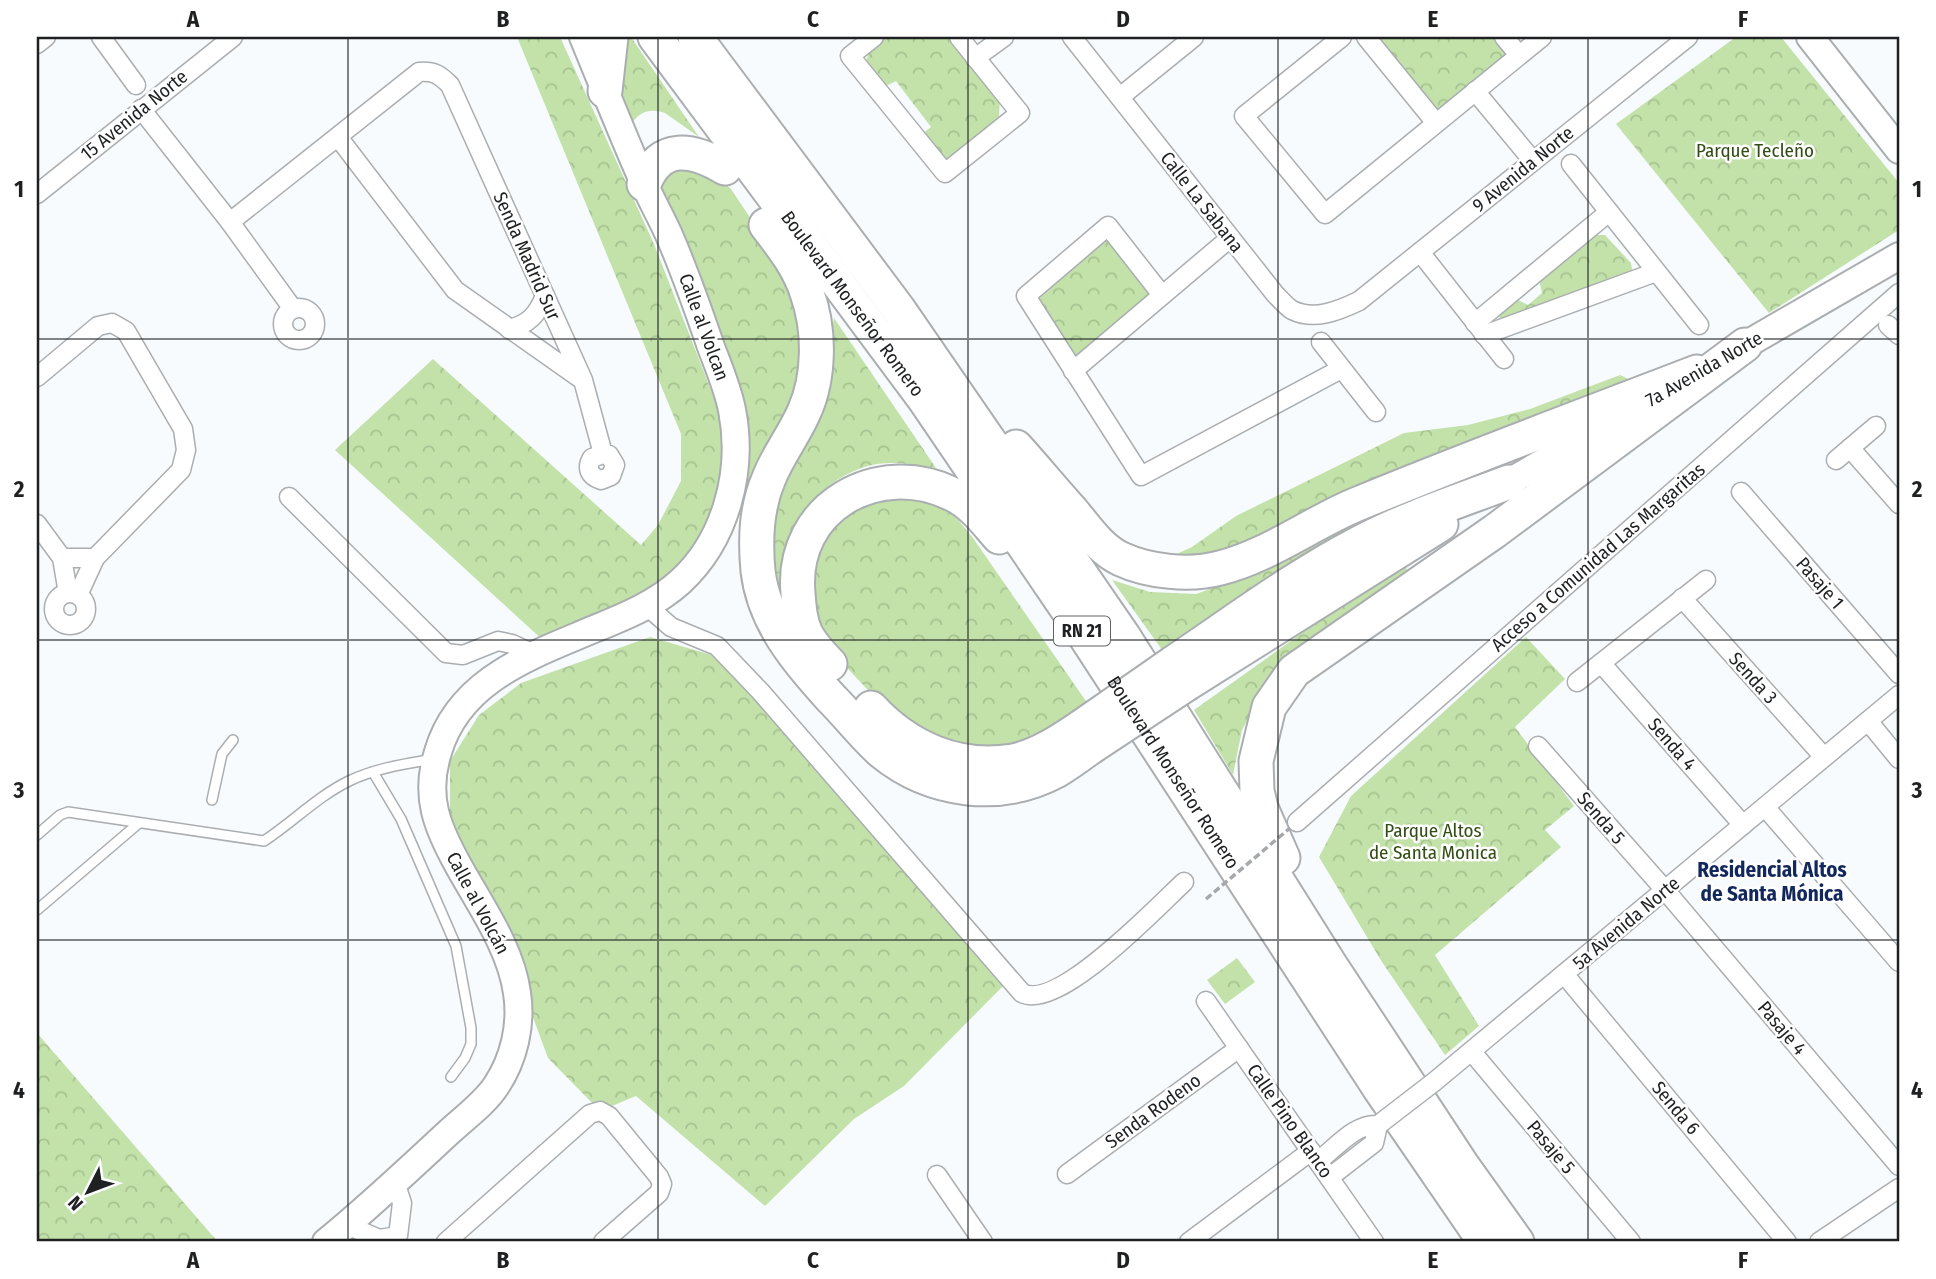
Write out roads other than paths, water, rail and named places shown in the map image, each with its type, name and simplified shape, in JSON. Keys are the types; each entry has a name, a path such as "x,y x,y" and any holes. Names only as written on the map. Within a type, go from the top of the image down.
{"highway":[{"name":"Boulevard Monseñor Romero","path":"655,37 925,400 1076,622 1373,1077 1485,1242"},
{"name":"Boulevard Monseñor Romero","path":"695,37 899,310 1124,636 1331,966 1462,1165 1517,1242"},
{"path":"605,91 606,44"},
{"path":"606,44 725,168 792,260 807,292 815,330 816,365 804,413 768,478 758,514 755,539 758,575 768,610 780,635 808,673 881,750 908,770 929,781 966,788 1021,784 1056,771 1086,737 1181,673 1321,598 1509,482"},
{"path":"644,184 653,166 661,159 680,152 700,155 725,168"},
{"path":"899,310 1103,548 1122,559 1146,567 1173,571 1220,568 1249,558 1387,492 1697,372"},
{"path":"1331,966 1267,824 1257,791 1258,747 1265,717 1275,697 1303,664 1494,531 1745,345"},
{"path":"1076,622 975,509 952,494 921,484 877,484 843,497 819,519 810,533 799,561 796,578 799,612 807,637 897,734 928,752 959,761 992,762 1015,761 1086,737"}],"street":[{"path":"37,44 46,37"},
{"path":"101,37 136,85"},
{"name":"15 Avenida Norte","path":"37,194 233,37"},
{"path":"874,37 850,56 945,173 1020,113 958,37"},
{"path":"975,58 1004,37"},
{"name":"Calle La Sabana","path":"1072,37 1275,294 1291,309 1311,315 1336,312 1359,301"},
{"path":"1120,97 1194,37"},
{"path":"1342,37 1244,116 1325,214 1542,37"},
{"path":"1366,37 1436,123"},
{"path":"1504,37 1519,55"},
{"name":"9 Avenida Norte","path":"1359,301 1688,37"},
{"path":"1810,37 1896,144"},
{"name":"Senda Madrid Sur","path":"338,137 419,72 439,74 450,85 583,380 603,454"},
{"name":"Calle al Volcan","path":"605,91 689,284 733,413 735,446 730,497 713,538 682,579 648,607"},
{"path":"1475,91 1533,162"},
{"path":"141,109 230,222 293,309"},
{"path":"230,222 338,137 455,290 583,380"},
{"path":"1571,164 1699,325"},
{"path":"1480,329 1609,212"},
{"path":"1162,295 1108,226 1026,296 1141,476 1341,369"},
{"path":"1073,371 1230,238"},
{"path":"1420,252 1503,359"},
{"name":"7a Avenida Norte","path":"1509,482 1899,256"},
{"path":"1480,329 1656,272"},
{"name":"Acceso a Comunidad Las Margaritas","path":"1293,825 1899,293"},
{"path":"509,330 527,323 538,311 545,296"},
{"path":"37,377 98,326 112,323 126,331 183,429 186,450 181,470 95,558 73,594 62,558 37,524"},
{"path":"1321,342 1376,412"},
{"path":"1836,460 1876,426"},
{"path":"1850,448 1899,504"},
{"name":"Pasaje 1","path":"1741,492 1899,674"},
{"path":"289,498 446,653 463,655 498,642 512,644 533,654"},
{"path":"62,558 95,558"},
{"path":"1577,682 1706,580"},
{"name":"Senda 3","path":"1682,598 1824,757"},
{"path":"648,607 671,627 717,646 851,794 1022,993 1035,996 1064,986 1077,978 1184,882"},
{"name":"Calle al Volcán","path":"326,1242 494,1090 510,1059 517,1033 517,993 506,956 437,822 432,790 436,759 447,727 473,694 493,677 533,654 648,607"},
{"name":"Senda 4","path":"1601,663 1742,825"},
{"name":"5a Avenida Norte","path":"1330,1177 1374,1143 1380,1124 1472,1052 1899,695"},
{"path":"1868,721 1899,759"},
{"name":"Senda 5","path":"1538,747 1665,890"},
{"path":"1765,807 1899,962"},
{"name":"Pasaje 4","path":"1665,890 1899,1166"},
{"name":"Senda 6","path":"1564,974 1787,1242"},
{"name":"Calle Pino Blanco","path":"1206,1001 1374,1242"},
{"name":"Senda Rodeno","path":"1067,1174 1239,1048"},
{"name":"Pasaje 5","path":"1472,1052 1631,1242"},
{"path":"446,1242 590,1114 600,1111 609,1116 662,1184 659,1194 603,1242"},
{"name":"5a Avenida Norte","path":"1189,1242 1359,1128 1368,1124 1380,1124"},
{"path":"937,1175 982,1242"},
{"path":"347,1225 379,1239 401,1239 402,1203 395,1182"},
{"path":"1819,1242 1899,1188"}],"lane":[{"path":"212,800 222,754 233,740"},
{"path":"37,835 60,815 68,812 264,841 324,796 348,782 373,772 436,759"},
{"path":"373,772 401,818 456,946 471,1028 471,1044 465,1058 451,1077"},
{"path":"37,910 139,823"}],"district":[{"name":"Residencial Altos de Santa Mónica","path":"1772,882"}],"park label":[{"name":"Parque Tecleño","path":"1755,150"},
{"name":"Parque Altos de Santa Monica","path":"1433,841"}]}
